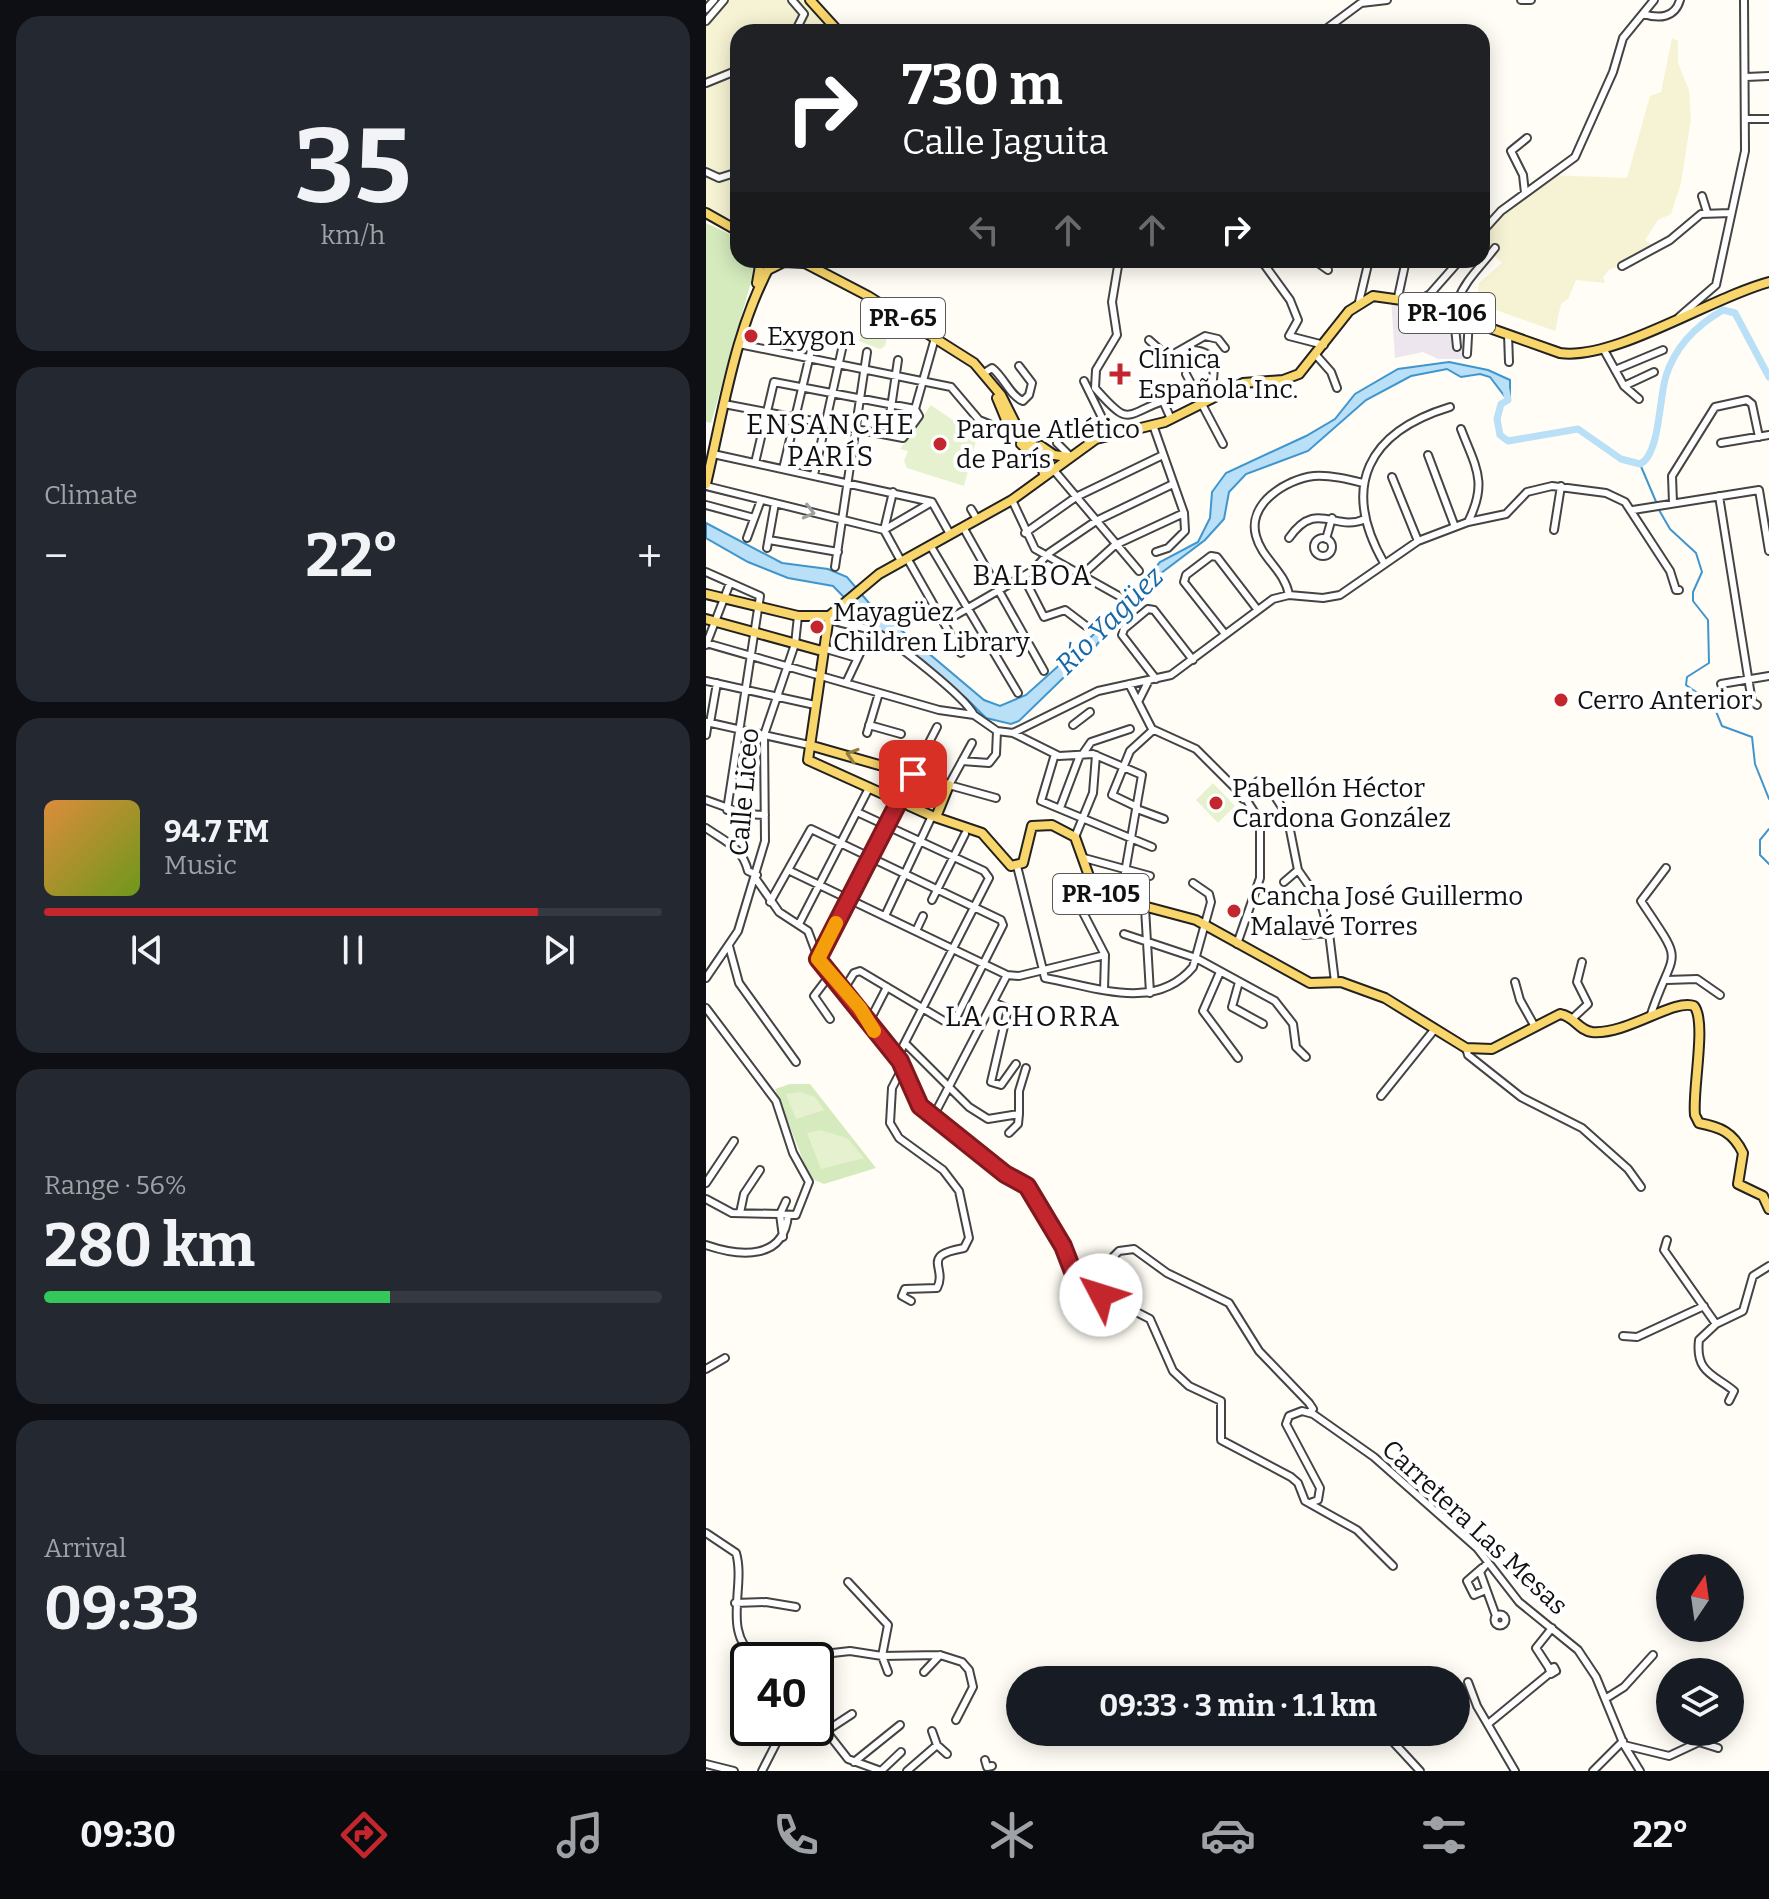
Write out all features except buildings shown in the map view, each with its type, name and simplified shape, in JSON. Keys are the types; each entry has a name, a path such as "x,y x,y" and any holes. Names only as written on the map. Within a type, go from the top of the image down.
{"main road":[{"path":"810,0 832,24"},
{"path":"706,216 730,227"},
{"path":"706,485 760,268"},
{"path":"755,292 771,268"},
{"name":"PR-65","path":"813,268 935,338 984,373 996,390 1009,427 1022,436 1047,469"},
{"name":"PR-106","path":"1359,302 1378,295 1398,297 1469,319 1560,353 1604,350 1769,282"},
{"path":"706,594 798,616 830,615 869,582 1012,500 1047,469 1110,434 1171,419 1243,383 1294,377 1359,302"},
{"path":"1022,436 1054,455 1071,456"},
{"path":"830,615 809,745 949,785 934,817"},
{"path":"710,621 823,649"},
{"name":"PR-105","path":"809,745 808,760 934,817 982,833 1008,864 1017,866 1024,861 1032,826 1052,825 1075,837 1096,891 1205,925 1310,983 1335,982 1390,1001 1466,1048"},
{"path":"1466,1048 1492,1049 1560,1014 1573,1018 1584,1029 1593,1032 1631,1027 1683,1003 1694,1006 1700,1012 1695,1115 1699,1123 1720,1127 1733,1136 1743,1153 1738,1184 1763,1196 1769,1209"}],"street":[{"path":"706,9 714,0"},
{"path":"706,21 724,0"},
{"path":"792,0 804,14 799,24"},
{"path":"1333,24 1365,2 1387,0"},
{"path":"1521,0 1531,0"},
{"path":"1490,223 1501,211 1565,166 1581,149 1613,72 1623,38 1654,0"},
{"path":"1643,14 1658,17 1671,13 1680,0"},
{"path":"1679,317 1716,285 1747,142 1744,0"},
{"path":"706,83 730,73"},
{"path":"1746,77 1769,76"},
{"path":"1747,119 1769,119"},
{"path":"1525,193 1511,151 1527,138"},
{"path":"1510,170 1518,165"},
{"path":"706,172 719,178 730,175"},
{"path":"1702,196 1707,212"},
{"path":"1622,266 1670,240 1707,212 1731,213"},
{"path":"1118,268 1112,302 1117,335 1096,370 1095,388 1117,410 1128,416 1138,415 1163,401 1171,419"},
{"path":"1267,268 1290,300 1298,320 1289,336 1324,345"},
{"path":"1359,302 1367,268"},
{"path":"1398,297 1404,268"},
{"path":"1416,302 1430,294 1453,268"},
{"path":"1457,347 1453,314 1462,287 1478,268"},
{"path":"1467,354 1469,319"},
{"path":"1508,333 1510,360 1521,360"},
{"path":"1149,340 1165,356 1205,336 1217,339 1225,348"},
{"path":"724,404 903,438 919,416 915,409 935,338"},
{"path":"783,469 813,342"},
{"path":"739,344 951,387 979,420 1022,436"},
{"path":"814,475 842,349"},
{"path":"1181,350 1201,349 1208,352 1213,364 1210,400"},
{"path":"1604,350 1624,386 1639,399"},
{"path":"1615,370 1663,350"},
{"path":"835,567 867,352"},
{"path":"1316,355 1331,372 1337,388"},
{"path":"887,435 898,360"},
{"path":"984,373 992,368 1002,375 1017,399 1023,401 1029,395 1032,383 1019,366"},
{"path":"1624,386 1654,372"},
{"path":"1186,374 1223,444"},
{"path":"1084,381 1110,434"},
{"path":"755,463 774,382 915,409"},
{"path":"1669,503 1672,476 1715,407 1747,400 1752,404 1759,437"},
{"path":"1384,563 1365,519 1363,483 1376,454 1394,433 1417,418 1450,407"},
{"path":"1153,425 1184,513 1185,531 1168,548 1156,552"},
{"path":"1461,429 1481,484 1479,498 1468,522"},
{"path":"1721,443 1769,435"},
{"path":"1057,443 1071,456"},
{"path":"1066,445 1071,456"},
{"path":"713,454 932,502 950,534"},
{"path":"1025,533 1076,497 1163,455"},
{"path":"1428,455 1455,527"},
{"path":"1047,469 1076,497 1139,571"},
{"path":"1289,595 1285,577 1256,540 1255,522 1261,507 1275,492 1302,478 1327,476 1363,483"},
{"path":"1392,477 1418,541"},
{"path":"944,622 1023,576 1096,521 1173,484"},
{"path":"706,485 884,530 961,653"},
{"path":"1554,530 1561,486"},
{"path":"1013,733 1098,691 1171,675 1257,609 1289,595 1323,598 1340,595 1418,541 1468,522 1506,514 1533,489 1561,486 1614,495 1633,510 1670,571 1676,590 1679,590"},
{"path":"1633,510 1759,490 1769,551"},
{"path":"884,530 893,492"},
{"path":"1719,496 1721,532 1752,702 1757,705"},
{"path":"747,538 761,500"},
{"path":"1012,500 1035,549 1119,596"},
{"path":"884,530 932,502"},
{"path":"767,548 775,503"},
{"path":"706,505 754,518"},
{"path":"971,509 977,519"},
{"path":"1083,574 1115,545 1184,513"},
{"path":"1289,538 1307,520 1332,518 1353,523 1365,519"},
{"path":"1326,539 1332,518"},
{"path":"963,527 1044,671"},
{"path":"769,540 838,552"},
{"path":"930,545 1018,693"},
{"path":"1225,634 1184,582 1186,575 1211,556 1217,557 1257,609"},
{"path":"706,572 760,596 727,810"},
{"path":"1023,576 1044,617 1065,610 1086,626"},
{"path":"730,583 710,621 706,644 879,693 974,715"},
{"path":"1153,680 1122,635 1124,629 1148,609 1154,610 1193,660"},
{"path":"830,615 846,626 871,630 962,698 974,715 997,731 1013,733 1055,754 1096,755 1143,777 1120,901"},
{"name":"Calle Liceo","path":"706,978 741,925 766,838 764,735 795,644 798,616"},
{"path":"846,683 871,630"},
{"path":"823,649 857,658"},
{"path":"1721,684 1769,676"},
{"path":"1139,700 1153,680"},
{"path":"706,681 815,705"},
{"path":"706,735 717,683"},
{"path":"1129,684 1153,730 1190,744 1253,810 1262,829 1260,878 1237,945"},
{"path":"867,733 879,693"},
{"path":"1073,725 1087,715 1074,704"},
{"path":"708,723 809,745"},
{"path":"869,725 901,734"},
{"path":"818,959 937,727"},
{"path":"1060,808 1081,755 1091,742 1130,729"},
{"path":"1153,730 1132,748 1114,798 1164,819"},
{"path":"962,761 989,763 996,754 997,731"},
{"path":"972,743 949,785 996,798"},
{"path":"1055,754 1041,801 1152,847"},
{"path":"1075,837 1093,793 1096,755"},
{"path":"1243,799 1252,787 1265,781 1287,815 1298,870 1321,903 1329,933 1335,982"},
{"path":"1252,787 1253,810"},
{"path":"799,924 869,788"},
{"path":"706,800 727,810 765,815"},
{"path":"857,812 987,873 990,880 897,1058"},
{"path":"885,916 934,817"},
{"path":"706,828 738,849 745,857 748,871 756,877 770,902 808,931 818,959 897,1058 917,1101 932,1119 1005,1174 1027,1186 1080,1283 1150,1319 1173,1371 1189,1386 1221,1401 1221,1440 1291,1477 1298,1483 1302,1498 1357,1530 1393,1566"},
{"path":"770,902 811,829 976,908 1003,925 955,1020"},
{"path":"932,900 965,834"},
{"path":"1084,858 1150,876"},
{"path":"1017,866 1045,978 1104,990 1150,993 1188,972 1196,958 1211,896 1193,883"},
{"path":"1650,1019 1667,980 1673,950 1641,901 1666,868"},
{"path":"788,870 1007,975 1105,955"},
{"path":"1284,882 1298,870"},
{"path":"1075,897 1105,955 1104,990"},
{"path":"1145,908 1150,993"},
{"path":"916,931 923,916"},
{"path":"1304,935 1329,933"},
{"path":"1124,934 1196,958 1278,1003 1296,1029 1296,1047 1306,1057"},
{"path":"729,946 739,983 796,1062"},
{"path":"1573,1018 1588,1004 1577,982 1582,962"},
{"path":"844,989 855,972 860,971 944,1021"},
{"path":"1220,972 1203,1011 1238,1058"},
{"path":"830,975 814,996 830,1019"},
{"path":"932,1119 1007,975"},
{"path":"1667,980 1697,979 1720,995"},
{"path":"1239,982 1232,1007 1263,1024"},
{"path":"1515,982 1520,1000 1534,1025"},
{"path":"869,1022 887,987"},
{"path":"993,1002 1035,1021"},
{"path":"706,1008 776,1101 793,1153 809,1182 796,1215 722,1210 706,1199"},
{"path":"1008,1009 990,1080 1001,1085 1016,1064"},
{"path":"1381,1096 1434,1030"},
{"path":"906,1044 986,1119 1019,1114"},
{"path":"1466,1048 1468,1055 1504,1085 1582,1128 1628,1169 1641,1187"},
{"path":"903,1067 892,1088 890,1123 899,1138 943,1170 956,1187 969,1238 964,1248 946,1251 941,1256 937,1288 905,1289 902,1296 911,1301"},
{"path":"1009,1133 1018,1124 1019,1096 1026,1068"},
{"path":"706,1183 734,1141"},
{"path":"740,1213 744,1194 760,1170"},
{"path":"706,1245 750,1251 775,1246 783,1237 786,1201"},
{"path":"1667,1240 1664,1250 1716,1324"},
{"path":"1108,1262 1119,1251 1134,1249 1167,1273 1224,1300 1259,1351 1313,1409 1309,1413 1293,1413 1286,1424 1320,1488 1320,1498 1310,1503"},
{"path":"1729,1401 1734,1391 1710,1376 1699,1353 1699,1340 1716,1324 1743,1311 1753,1276 1769,1266"},
{"path":"1623,1336 1637,1337 1704,1306"},
{"path":"706,1369 725,1358"},
{"name":"Carretera Las Mesas","path":"1309,1413 1374,1457 1488,1562 1505,1588 1581,1653 1640,1771"},
{"path":"706,1533 726,1543 736,1553 735,1603 739,1633 745,1642"},
{"path":"1486,1590 1474,1595 1467,1581 1488,1562"},
{"path":"1482,1568 1496,1616"},
{"path":"848,1582 888,1625 882,1656 888,1672"},
{"path":"735,1603 766,1602 796,1607"},
{"path":"1488,1724 1550,1670 1536,1651 1552,1628"},
{"path":"834,1653 850,1651 882,1656 940,1655 962,1662 972,1680 972,1691 956,1720"},
{"path":"924,1672 940,1655"},
{"path":"1605,1699 1624,1687 1653,1655"},
{"path":"1470,1686 1515,1771"},
{"path":"834,1726 852,1714"},
{"path":"854,1762 900,1725"},
{"path":"932,1731 937,1745 947,1754"},
{"path":"834,1740 854,1762 881,1771 901,1752"},
{"path":"1593,1771 1624,1743 1669,1756 1699,1742 1716,1750 1718,1748"},
{"path":"907,1771 937,1745"},
{"path":"762,1771 775,1746"},
{"path":"1397,1746 1420,1771"},
{"path":"706,1764 734,1771"},
{"path":"978,1771 988,1764"}],"shaded area":[{"path":"716,0 808,0 830,24 730,24 730,219 706,208 706,11"},
{"path":"1672,38 1678,41 1678,63 1689,90 1691,118 1681,183 1671,214 1658,220 1645,240 1652,245 1649,255 1609,270 1603,277 1605,283 1576,280 1568,299 1561,304 1555,331 1476,303 1479,283 1502,263 1490,252 1490,224 1493,220 1549,175 1627,178 1650,96 1661,92"},
{"path":"1391,298 1461,320 1458,333 1466,337 1465,359 1438,359 1423,352 1395,358"}],"green space":[{"path":"706,223 730,234 730,268 755,268 711,423 706,422"},
{"path":"869,317 890,326 885,346 880,349 859,341"},
{"name":"Parque Atlético de París","path":"931,405 977,437 964,486 907,468 904,461 908,451 900,449"},
{"name":"Pabellón Héctor Cardona González","path":"1213,783 1235,806 1218,823 1196,800"},
{"path":"790,1084 810,1084 876,1168 824,1184 810,1178 775,1089"},
{"path":"800,1092 815,1097 824,1110 796,1119 786,1094"},
{"path":"820,1130 847,1138 864,1158 821,1169 807,1133"}],"water":[{"path":"1449,362 1488,370 1510,380 1510,398 1506,398 1490,377 1480,374 1461,377 1447,369 1411,376 1366,400 1308,451 1246,474 1229,492 1224,519 1205,540 1148,583 1094,648 1019,721 1011,724 986,718 966,698 874,628 833,586 788,578 748,562 706,538 706,523 782,563 828,569 847,577 869,603 984,700 1000,706 1026,695 1113,617 1160,562 1198,542 1210,518 1212,492 1226,473 1335,419 1355,394 1398,369"}],"waterway":[{"name":"Río Yagüez","path":"1506,390 1508,400 1501,404 1497,419 1500,435 1508,441 1578,429 1621,459 1640,464 1652,449 1670,365 1688,338 1713,316 1723,310 1735,313 1769,377"},
{"path":"1640,464 1657,504"},
{"path":"1659,510 1670,529 1696,553 1702,572 1693,592 1693,601 1708,620 1709,663 1687,677 1686,685 1713,704 1722,726 1752,737 1755,764 1769,799"},
{"path":"1769,829 1760,840 1760,855 1769,864"}],"slow traffic":[{"path":"836,923 818,959 860,1008 874,1031"}],"place":[{"name":"Exygon","path":"751,336"},
{"name":"Clínica Española Inc.","path":"1120,374"},
{"name":"Parque Atlético de París","path":"940,444"},
{"name":"Mayagüez Children Library","path":"817,627"},
{"name":"Cerro Anterior","path":"1561,700"},
{"name":"Pabellón Héctor Cardona González","path":"1216,803"},
{"name":"Cancha José Guillermo Malavé Torres","path":"1234,911"}],"district":[{"name":"ENSANCHE PARÍS","path":"831,440"},
{"name":"BALBOA","path":"1033,575"},
{"name":"LA CHORRA","path":"1033,1016"}],"route":[{"path":"913,774 818,959 900,1061 920,1106 932,1119 961,1137 1005,1174 1027,1186 1063,1246 1075,1277 1101,1295"}]}
